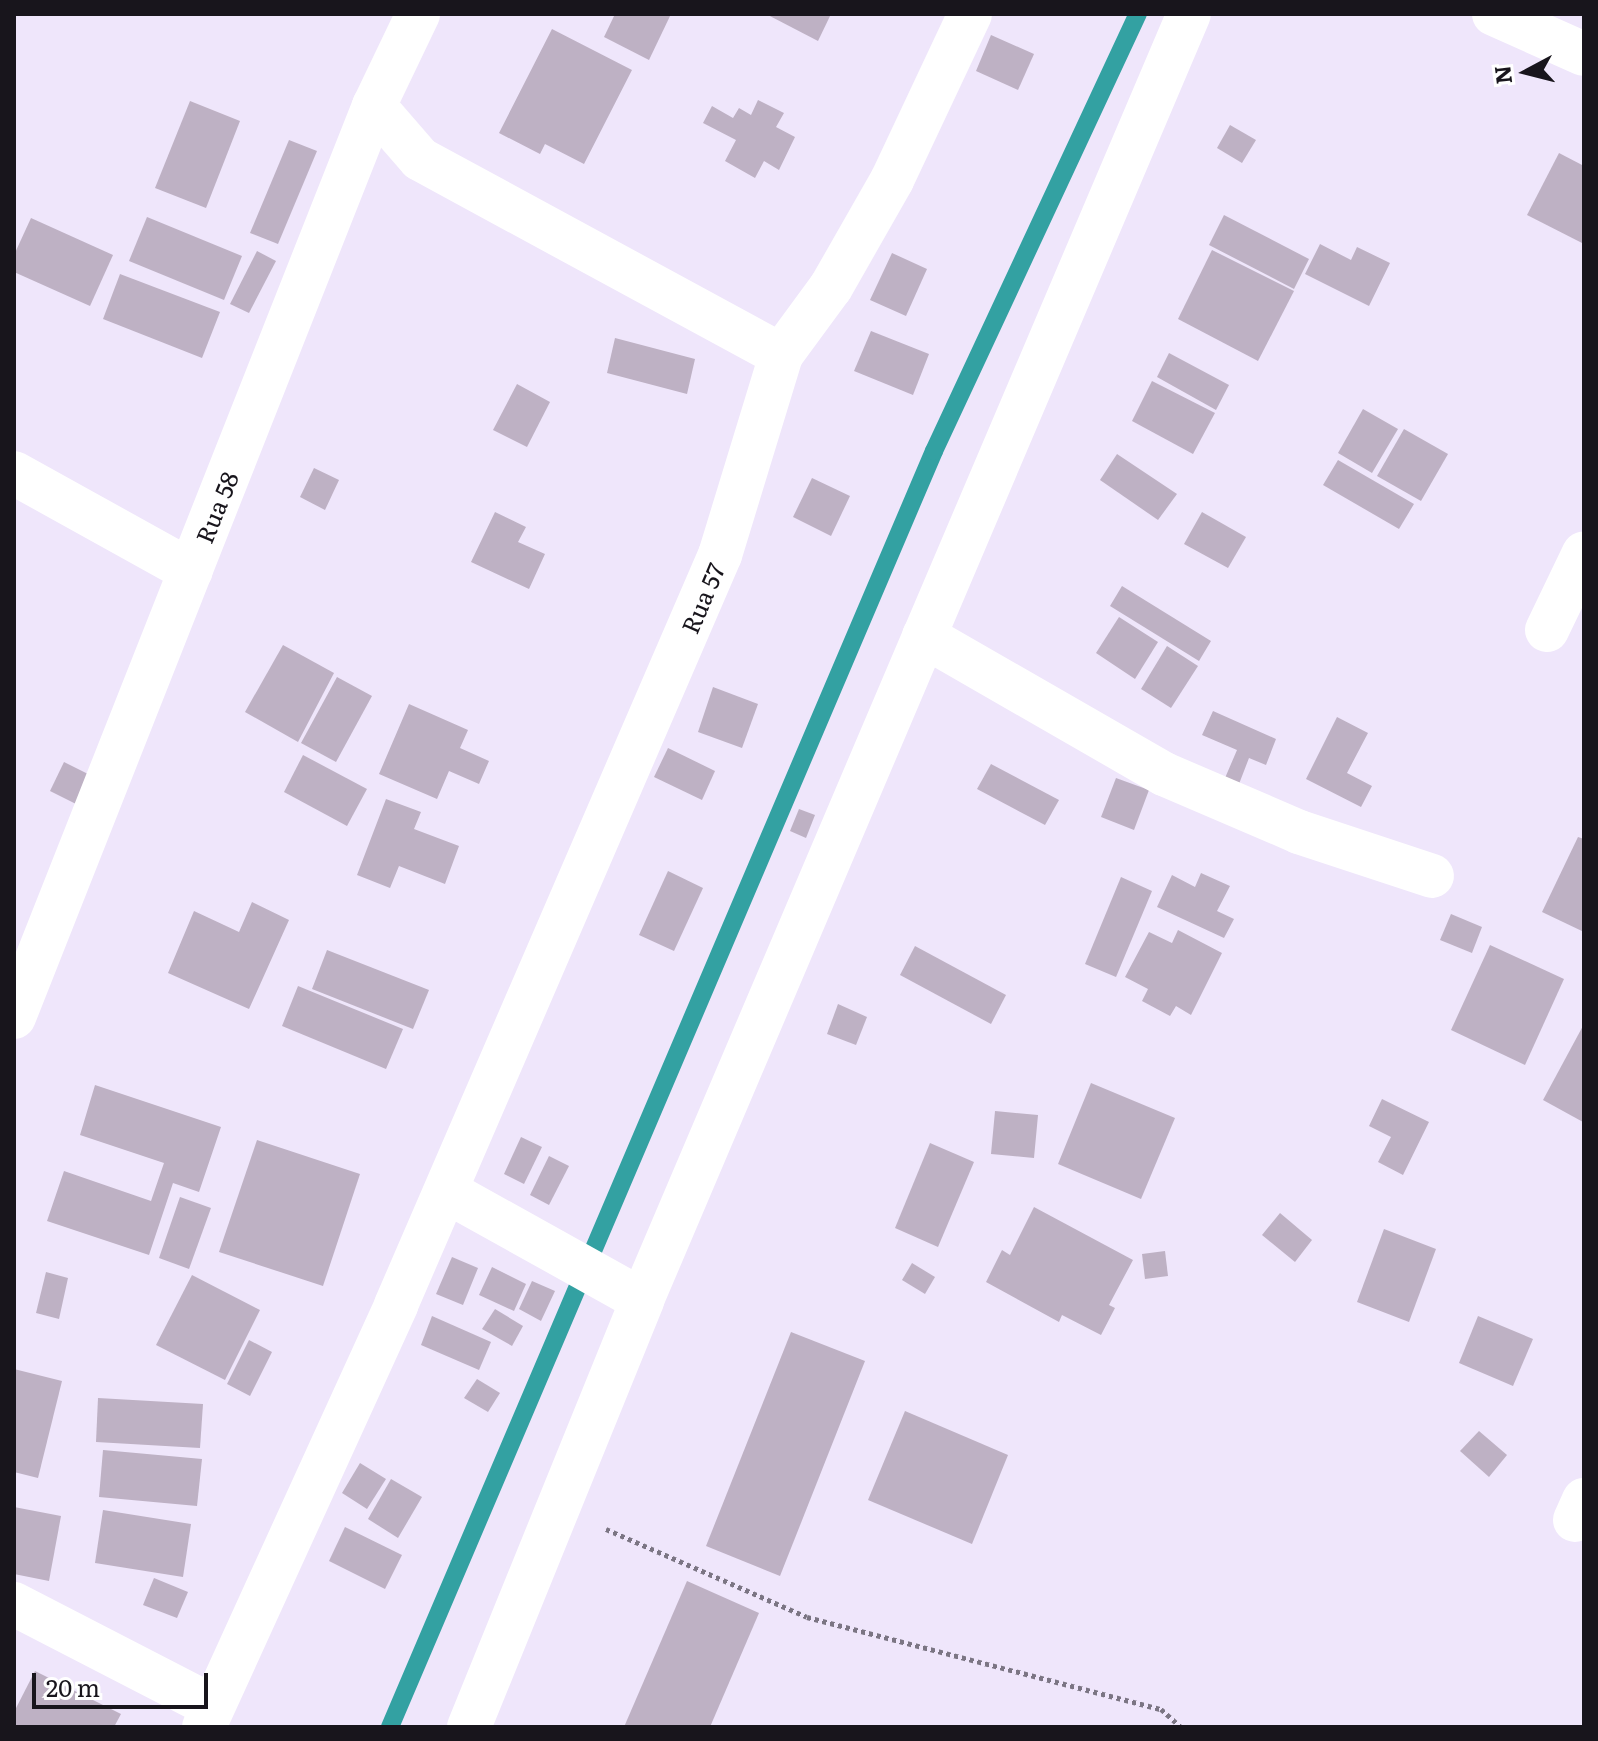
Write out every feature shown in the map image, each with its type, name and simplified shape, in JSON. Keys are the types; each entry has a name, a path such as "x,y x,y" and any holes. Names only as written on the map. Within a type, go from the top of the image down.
{"street":[{"name":"Rua 58","path":"16,1006 374,106 418,14"},
{"name":"Rua 57","path":"208,1716 446,1191 720,555 781,355 831,287 892,180 970,14"},
{"path":"469,1727 642,1300 1189,14"},
{"path":"1494,14 1584,54"},
{"path":"374,106 420,159 781,355"},
{"path":"14,473 191,571"},
{"path":"1547,630 1584,553"},
{"path":"924,636 1164,774 1299,832 1432,876"},
{"path":"446,1191 642,1300"},
{"path":"14,1604 208,1716"}],"path":[{"path":"557,1509 807,1617 1161,1709 1181,1727"}],"building":[{"path":"615,14 671,14 649,60 604,37"},
{"path":"766,14 831,14 818,41"},
{"path":"552,29 632,70 584,164 545,144 540,154 499,133"},
{"path":"991,35 1034,54 1018,90 976,71"},
{"path":"758,100 784,113 776,127 795,137 779,170 764,161 755,178 725,161 736,140 703,123 712,106 733,118 739,108 751,115"},
{"path":"190,101 240,121 206,208 155,188"},
{"path":"1230,125 1256,140 1242,163 1217,148"},
{"path":"289,140 317,151 278,244 250,233"},
{"path":"1559,153 1584,166 1584,244 1527,215"},
{"path":"1224,215 1309,259 1294,289 1209,245"},
{"path":"147,217 242,256 224,300 129,261"},
{"path":"31,218 113,255 90,306 14,272 14,255"},
{"path":"1320,244 1351,260 1357,247 1390,263 1369,306 1305,274"},
{"path":"1212,250 1294,291 1258,361 1178,319"},
{"path":"257,251 276,261 249,313 230,304"},
{"path":"892,253 927,269 906,316 870,300"},
{"path":"120,274 220,312 202,358 103,319"},
{"path":"871,331 929,354 913,395 854,371"},
{"path":"615,338 695,359 687,394 607,373"},
{"path":"1169,353 1229,385 1216,410 1157,377"},
{"path":"1152,381 1215,413 1193,454 1132,421"},
{"path":"517,384 550,402 527,447 493,430"},
{"path":"1363,409 1398,429 1372,473 1338,453"},
{"path":"1404,429 1448,454 1421,501 1377,476"},
{"path":"1117,454 1177,494 1158,520 1100,480"},
{"path":"1338,460 1414,504 1399,529 1323,485"},
{"path":"314,468 339,480 325,510 300,497"},
{"path":"812,478 850,496 831,536 793,517"},
{"path":"495,512 526,527 518,542 545,554 529,589 471,562"},
{"path":"1202,512 1246,537 1228,568 1184,544"},
{"path":"1122,586 1211,641 1199,661 1110,606"},
{"path":"1119,617 1158,642 1135,679 1096,653"},
{"path":"283,645 334,673 298,742 245,712"},
{"path":"1167,646 1198,666 1171,708 1141,689"},
{"path":"337,677 372,696 336,762 301,743"},
{"path":"713,687 758,704 742,748 698,732"},
{"path":"409,704 468,730 460,748 489,761 479,784 449,771 437,799 379,774"},
{"path":"1213,711 1276,739 1266,765 1249,758 1239,784 1225,778 1237,750 1202,735"},
{"path":"1337,717 1368,733 1347,773 1372,786 1361,807 1306,779"},
{"path":"668,748 715,771 702,800 654,777"},
{"path":"303,755 367,789 347,826 284,792"},
{"path":"64,762 106,783 92,812 50,791"},
{"path":"991,764 1059,800 1045,825 977,789"},
{"path":"1116,778 1149,790 1134,830 1101,817"},
{"path":"386,799 421,812 414,829 459,846 445,884 399,866 390,888 357,875"},
{"path":"799,809 815,815 806,838 790,831"},
{"path":"1578,837 1584,839 1584,932 1542,912"},
{"path":"668,871 703,888 674,951 639,935"},
{"path":"1201,873 1230,886 1217,911 1234,919 1224,938 1157,907 1172,875 1195,887"},
{"path":"1121,877 1152,891 1116,977 1085,964"},
{"path":"252,902 289,920 249,1009 168,973 194,911 239,932"},
{"path":"1451,914 1482,927 1472,953 1440,940"},
{"path":"1178,930 1222,953 1191,1015 1176,1006 1170,1016 1142,1001 1148,989 1125,977 1149,932 1172,943"},
{"path":"1490,945 1564,979 1525,1065 1451,1030"},
{"path":"915,946 1006,995 991,1024 900,975"},
{"path":"327,950 429,990 413,1029 312,989"},
{"path":"298,986 403,1029 386,1069 282,1026"},
{"path":"838,1004 867,1017 856,1045 827,1034"},
{"path":"1584,1024 1584,1120 1583,1122 1543,1100"},
{"path":"1091,1083 1175,1118 1141,1199 1058,1164"},
{"path":"95,1085 221,1127 199,1192 173,1183 149,1255 47,1221 64,1171 151,1201 164,1163 80,1135"},
{"path":"1382,1099 1429,1122 1403,1175 1378,1162 1391,1137 1369,1126"},
{"path":"995,1111 1038,1115 1034,1158 991,1154"},
{"path":"521,1137 542,1147 524,1184 504,1174"},
{"path":"257,1140 360,1174 323,1286 219,1252"},
{"path":"930,1143 974,1162 938,1247 895,1228"},
{"path":"549,1156 569,1166 549,1205 530,1195"},
{"path":"180,1197 211,1208 189,1269 159,1258"},
{"path":"1034,1207 1133,1260 1109,1305 1115,1308 1101,1335 1062,1315 1059,1322 986,1282 1002,1250 1010,1255"},
{"path":"1280,1213 1312,1240 1295,1262 1262,1235"},
{"path":"1384,1229 1436,1249 1409,1322 1357,1302"},
{"path":"1165,1251 1168,1276 1145,1279 1142,1254"},
{"path":"452,1257 478,1268 463,1305 436,1294"},
{"path":"912,1263 935,1277 925,1294 902,1280"},
{"path":"492,1267 526,1284 514,1311 479,1295"},
{"path":"46,1272 68,1278 59,1319 36,1313"},
{"path":"192,1275 260,1310 225,1380 156,1345"},
{"path":"532,1281 555,1291 541,1321 519,1309"},
{"path":"495,1309 523,1326 512,1346 482,1329"},
{"path":"432,1316 491,1342 479,1370 421,1345"},
{"path":"1478,1316 1533,1339 1513,1386 1459,1363"},
{"path":"791,1332 865,1361 780,1576 706,1546"},
{"path":"249,1340 272,1352 250,1396 227,1384"},
{"path":"14,1369 62,1381 38,1478 14,1472"},
{"path":"477,1379 500,1393 488,1412 464,1398"},
{"path":"98,1398 203,1404 200,1448 96,1442"},
{"path":"905,1411 1008,1455 972,1544 868,1500"},
{"path":"1479,1431 1507,1455 1489,1477 1460,1451"},
{"path":"103,1450 202,1459 197,1506 99,1497"},
{"path":"360,1463 386,1479 367,1509 342,1493"},
{"path":"391,1479 422,1497 398,1538 368,1519"},
{"path":"14,1507 61,1516 49,1581 14,1574"},
{"path":"103,1510 191,1524 183,1577 95,1563"},
{"path":"345,1527 402,1555 385,1589 329,1561"},
{"path":"154,1578 188,1592 177,1618 143,1605"},
{"path":"687,1581 759,1613 710,1727 624,1727"},
{"path":"35,1671 121,1714 114,1727 14,1727 14,1712"}],"waterway":[{"path":"390,1727 934,451 1138,14"}]}
